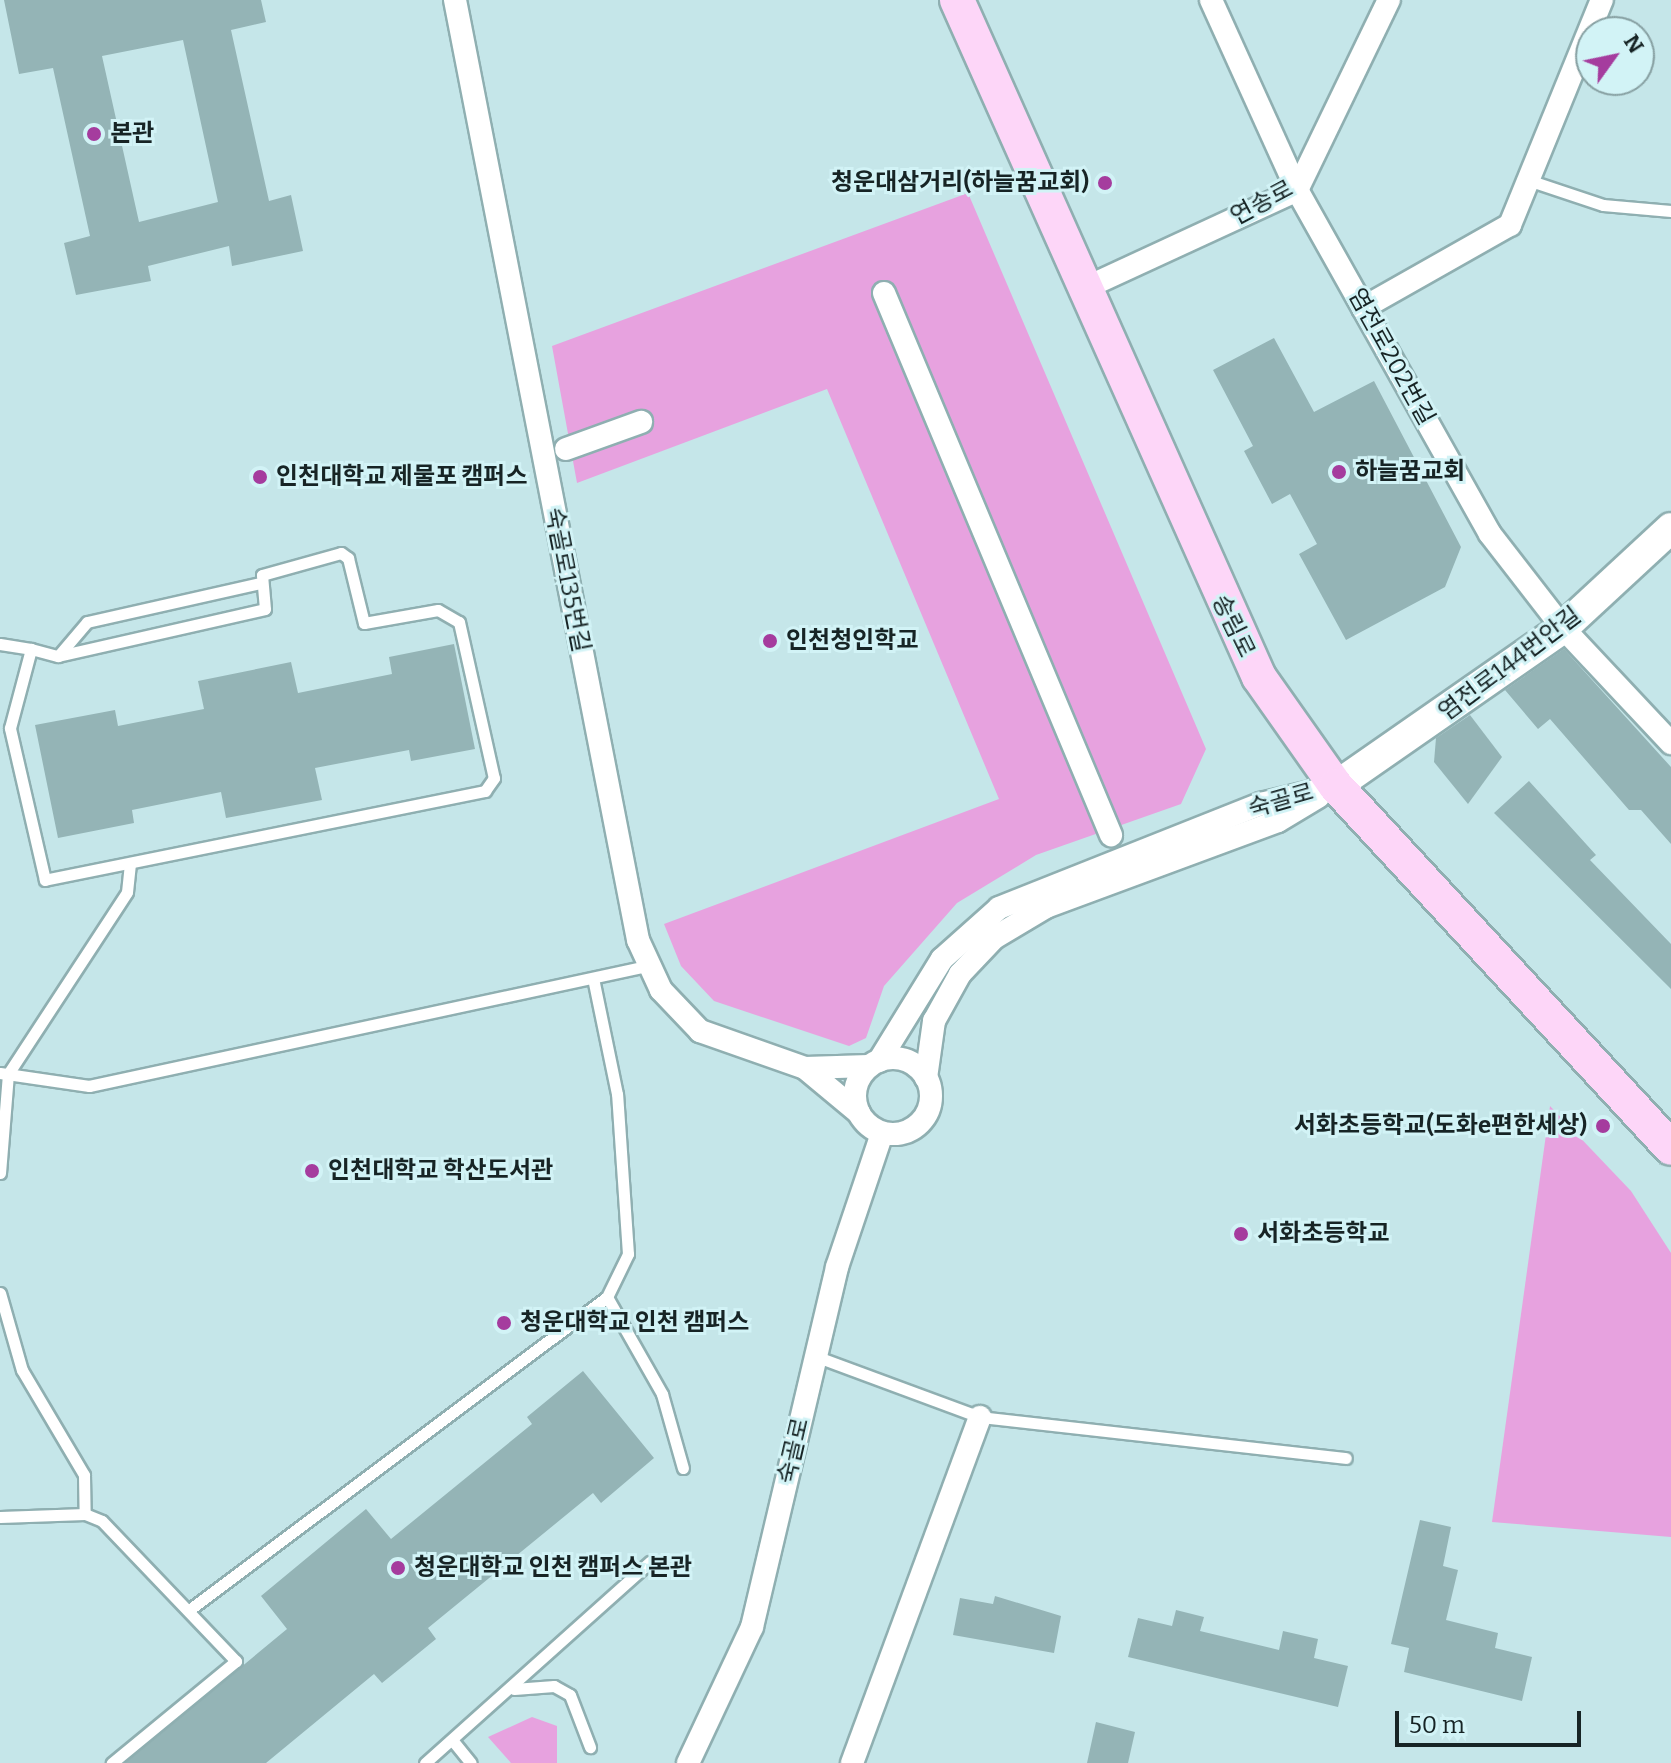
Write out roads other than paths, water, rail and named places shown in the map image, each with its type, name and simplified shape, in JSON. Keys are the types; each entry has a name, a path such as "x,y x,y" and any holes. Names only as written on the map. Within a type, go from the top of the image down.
{"main road":[{"name":"송림로","path":"957,0 1240,645 1336,786 1671,1148"}],"street":[{"name":"숙골로135번길","path":"455,0 631,914 647,966 700,1031 805,1068 859,1113"},
{"name":"염전로202번길","path":"1211,0 1297,190 1490,534 1563,628 1671,743"},
{"name":"연송로","path":"1083,289 1297,190 1389,0"},
{"path":"1363,308 1510,225 1525,179 1602,0"},
{"path":"884,293 1111,835"},
{"path":"566,449 641,422"},
{"name":"염전로144번안길","path":"1336,786 1563,628 1671,528"},
{"name":"숙골로","path":"859,1113 857,1082 874,1063 942,959 999,908 1261,804 1336,786"},
{"name":"숙골로","path":"688,1763 752,1627 815,1356 882,1133 904,1133 922,1120 931,1100 926,1078 934,1021 960,974 994,938 1046,907 1278,821 1336,786"},
{"path":"874,1063 911,1062 926,1078"},
{"name":"숙골로135번길","path":"805,1068 874,1063"},
{"path":"859,1113 882,1133"},
{"path":"852,1763 980,1417"}],"lane":[{"path":"1525,179 1603,205 1671,211"},
{"path":"31,649 10,728 45,880 485,791 494,778 459,622 449,610 364,623 348,558 341,553 269,570 260,583 87,622 58,656"},
{"path":"0,644 58,656 265,609 260,583"},
{"path":"0,1173 4,1074 127,892 130,863"},
{"path":"4,1074 89,1086 647,966"},
{"path":"189,1610 607,1297 628,1254 617,1094 593,978"},
{"path":"0,1293 22,1370 84,1475 85,1514"},
{"path":"607,1297 662,1394 683,1468"},
{"path":"815,1356 980,1417 1346,1458"},
{"path":"0,1517 85,1514 117,1535 236,1661 112,1763"},
{"path":"425,1763 514,1689 650,1562"},
{"path":"514,1689 554,1686 570,1695 590,1747"},
{"path":"453,1741 471,1763"}],"place":[{"name":"본관","path":"94,134"},
{"name":"청운대삼거리(하늘꿈교회)","path":"1105,183"},
{"name":"하늘꿈교회","path":"1339,472"},
{"name":"인천대학교 제물포 캠퍼스","path":"260,477"},
{"name":"인천청인학교","path":"770,641"},
{"name":"서화초등학교(도화e편한세상)","path":"1603,1126"},
{"name":"인천대학교 학산도서관","path":"312,1171"},
{"name":"서화초등학교","path":"1241,1234"},
{"name":"청운대학교 인천 캠퍼스","path":"504,1323"},
{"name":"청운대학교 인천 캠퍼스 본관","path":"398,1568"}]}
